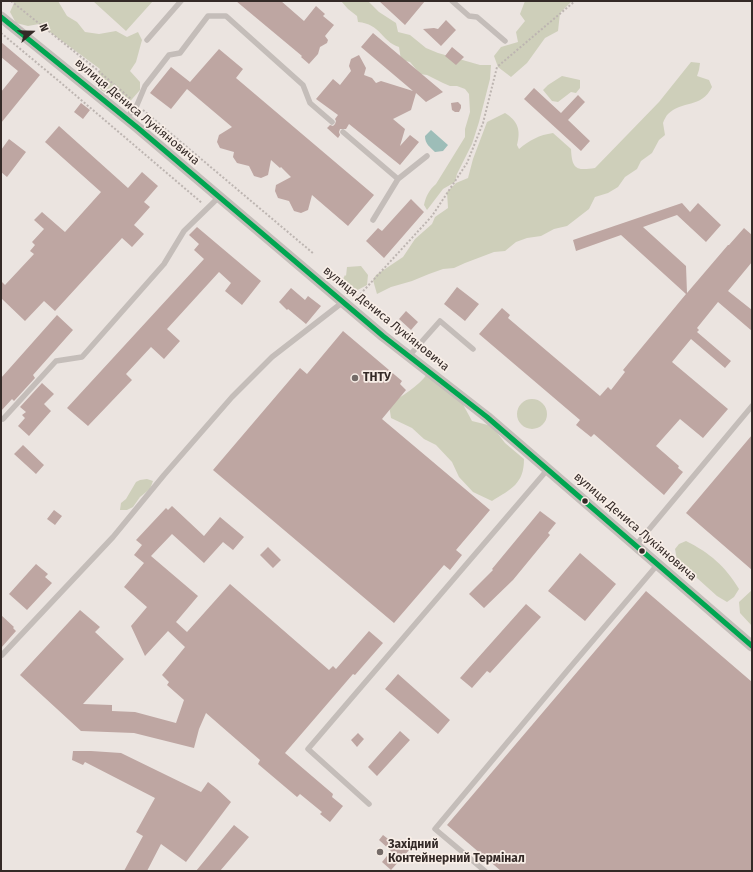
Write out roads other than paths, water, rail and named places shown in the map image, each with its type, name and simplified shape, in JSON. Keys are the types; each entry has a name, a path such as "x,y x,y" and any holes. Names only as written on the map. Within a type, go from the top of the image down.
{"street":[{"name":"вулиця Дениса Лукіяновича","path":"1,17 126,119 409,356 487,417 752,646"}],"lane":[{"path":"147,40 180,1"},
{"path":"452,1 469,16 477,17 505,41"},
{"path":"126,119 138,105 145,86 169,55 180,54 208,16 226,16 303,85 310,103 332,122"},
{"path":"343,132 398,179"},
{"path":"373,220 398,179 427,156"},
{"path":"3,419 56,361 82,357 164,264 184,231 219,197"},
{"path":"2,655 113,537 164,475 232,397 272,357 310,328 346,304"},
{"path":"409,356 440,321 472,349"},
{"path":"636,545 752,406"},
{"path":"369,804 308,749 548,469"},
{"path":"485,871 435,829 658,564"}],"water":[{"path":"431,130 448,145 443,151 435,152 427,143 425,136"}],"place":[{"name":"ТНТУ","path":"355,378"},
{"name":"Західний Контейнерний Термінал","path":"380,852"}]}
